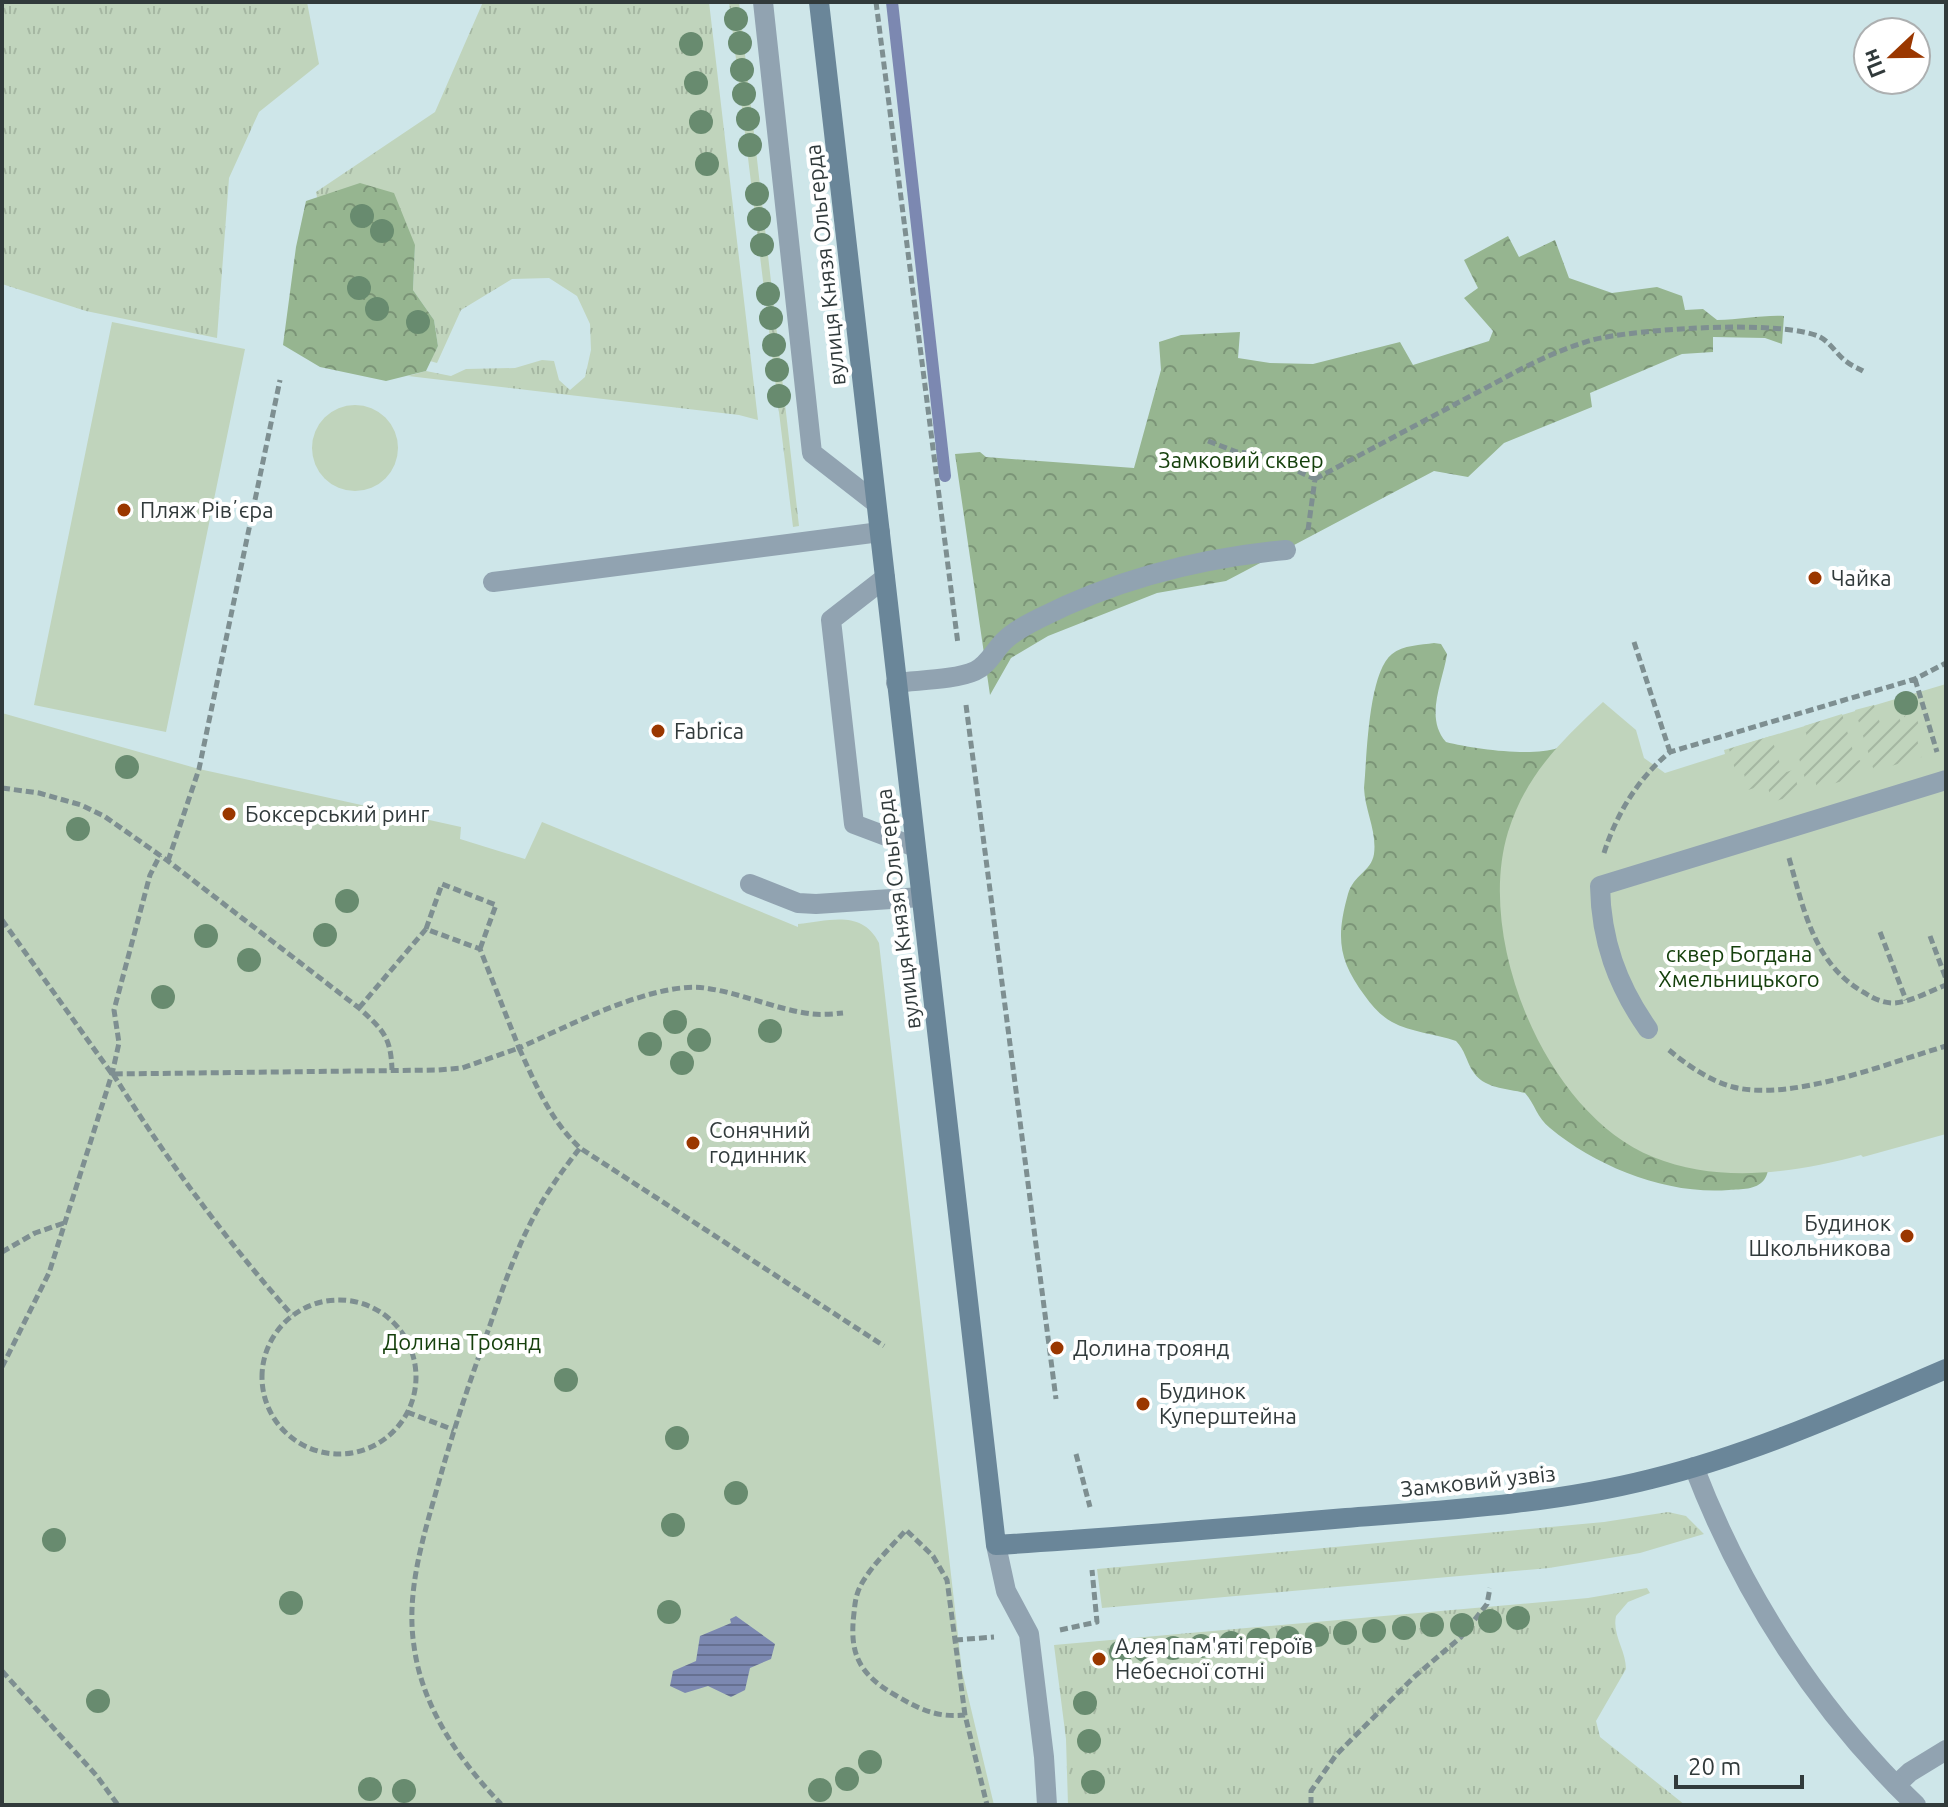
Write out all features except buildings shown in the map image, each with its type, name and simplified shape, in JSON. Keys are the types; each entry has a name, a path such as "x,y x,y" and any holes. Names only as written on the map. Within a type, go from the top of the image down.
{"main road":[{"name":"вулиця Князя Ольгерда","path":"819,2 996,1545"},
{"name":"Замковий узвіз","path":"996,1545 1138,1536 1522,1502 1622,1486 1694,1467 1794,1431 1946,1369"}],"street":[{"path":"763,2 812,453 876,503"},
{"path":"493,582 880,532"},
{"path":"896,683 962,674 982,667 1007,638 1020,629 1108,589 1198,563 1286,550"},
{"path":"885,578 831,620 854,824 915,847"},
{"path":"1648,1029 1630,1003 1609,955 1602,920 1600,886 1781,830 1944,773"},
{"path":"750,884 798,903 921,897"},
{"path":"1694,1467 1725,1539 1793,1662 1859,1745 1916,1805"},
{"name":"вулиця Князя Ольгерда","path":"996,1545 1006,1591 1029,1634 1047,1805"},
{"path":"1896,1785 1910,1772 1946,1750"}],"path":[{"path":"876,2 1056,1399"},
{"path":"1315,479 1443,412 1480,389 1553,354 1592,340 1633,333 1692,329 1810,334 1822,338 1847,362 1863,371"},
{"path":"168,861 199,769 280,380"},
{"path":"1208,441 1237,452 1260,454 1315,479"},
{"path":"1286,550 1303,544 1308,532 1315,479"},
{"path":"1634,642 1670,752"},
{"path":"1600,886 1604,853 1622,811 1654,765 1670,752 1915,679 1946,663"},
{"path":"1915,679 1944,773"},
{"path":"2,788 39,793 81,805 127,830 359,1008 387,1037 392,1070"},
{"path":"1781,830 1810,927 1823,956 1845,981 1872,997 1891,1003 1906,1000 1946,982 1930,936"},
{"path":"2,1367 49,1273 112,1074 119,1043 114,1010 150,875 160,855"},
{"path":"359,1008 426,929 442,884 496,905 480,949 519,1048 549,1112 563,1132 580,1148 884,1346"},
{"path":"2,920 112,1074 186,1185 229,1242 292,1315"},
{"path":"426,929 480,949"},
{"path":"1880,932 1906,1000"},
{"path":"112,1074 462,1068 628,1003 671,989 689,987 729,993 805,1013 843,1013"},
{"path":"1648,1029 1693,1068 1722,1083 1746,1089 1802,1086 1946,1046"},
{"path":"501,1804 476,1777 447,1735 423,1684 413,1646 413,1591 454,1430 499,1300 529,1225 558,1176 580,1148"},
{"path":"2,1252 35,1233 64,1223"},
{"path":"335,1300 357,1302 379,1311 397,1326 409,1345 416,1367 415,1391 407,1412 394,1431 376,1445 354,1453 331,1454 309,1448 289,1437 274,1419 264,1398 261,1375 265,1352 275,1332 292,1315 312,1304 335,1300"},
{"path":"407,1412 454,1430"},
{"path":"1076,1454 1090,1507"},
{"path":"965,1715 941,1716 913,1706 872,1680 855,1654 852,1629 860,1586 906,1530 939,1563 950,1587 958,1675 987,1805"},
{"path":"1056,1631 1097,1622 1092,1570"},
{"path":"1311,1805 1311,1791 1330,1762 1388,1703 1461,1637 1487,1604 1490,1588"},
{"path":"2,1671 96,1775 118,1805"}],"green space":[{"path":"2,2 307,2 319,64 259,112 229,178 217,338 86,311 2,284"},
{"path":"483,2 709,2 758,420 739,415 408,376 426,371 451,376 466,369 515,368 542,360 554,361 559,380 570,390 585,377 591,350 590,324 577,296 549,278 512,279 461,310 437,363 430,361 438,346 434,320 413,290 415,245 317,197 316,192 435,112"},
{"path":"729,2 739,2 799,526 793,527"},
{"path":"360,183 394,193 415,245 413,290 434,320 438,346 426,371 386,381 320,367 283,345 296,247 306,201"},
{"name":"Замковий сквер","path":"1508,236 1519,257 1555,240 1569,278 1612,293 1657,287 1682,296 1685,310 1703,309 1717,320 1784,316 1782,344 1765,338 1713,337 1713,352 1682,354 1590,393 1592,407 1504,443 1468,477 1434,471 1226,581 1157,593 1048,636 1011,658 990,695 955,454 980,452 986,457 1134,468 1161,370 1159,342 1181,335 1240,332 1238,358 1270,363 1313,364 1400,342 1413,365 1489,341 1493,331 1464,298 1478,288 1464,260"},
{"path":"112,322 245,349 166,732 34,705"},
{"path":"347,405 363,405 386,417 395,431 398,448 395,465 386,479 363,491 347,491 331,484 319,472 312,456 312,440 319,424 331,412"},
{"path":"1441,644 1447,654 1436,711 1436,722 1446,742 1518,752 1558,748 1770,1163 1765,1178 1757,1186 1729,1190 1681,1188 1634,1176 1589,1155 1550,1128 1525,1093 1482,1081 1456,1041 1392,1022 1374,1007 1356,983 1345,959 1341,936 1348,894 1354,882 1370,865 1374,854 1374,837 1364,788 1373,697 1384,664 1392,654 1407,647"},
{"name":"сквер Богдана Хмельницького","path":"1946,684 1946,1134 1863,1157 1757,1173 1704,1171 1678,1165 1653,1157 1615,1135 1581,1103 1551,1064 1528,1019 1511,971 1502,922 1500,875 1515,812 1546,761 1603,702 1636,730 1644,758 1665,773 1725,754 1724,750"},
{"path":"1874,705 1880,723 1899,717 1904,731 1908,729 1904,716 1915,712 1919,726 1914,729 1922,757 1874,771 1855,710"},
{"name":"Долина Троянд","path":"2,713 199,769 461,827 460,839 525,859 542,822 798,927 798,924 844,920 864,925 872,932 879,943 962,1671 994,1805 2,1805"},
{"path":"1842,714 1856,761 1860,760 1864,774 1817,789 1815,779 1806,782 1796,748 1809,744 1804,726"},
{"path":"1771,736 1783,773 1793,770 1800,794 1772,802 1767,784 1748,790 1744,774 1737,776 1729,749"},
{"path":"1668,1512 1686,1516 1704,1534 1640,1553 1549,1568 1102,1608 1097,1569 1604,1522"},
{"path":"1647,1588 1650,1593 1628,1602 1616,1616 1616,1630 1626,1669 1596,1721 1600,1737 1685,1805 1068,1805 1066,1739 1054,1645 1588,1598"}],"water":[{"path":"736,1616 775,1644 771,1659 750,1668 745,1690 731,1697 708,1686 685,1693 670,1686 673,1671 696,1661 700,1636 731,1623 730,1619"}],"waterway":[{"path":"892,2 945,476"}],"place":[{"name":"Пляж Рівʼєра","path":"124,510"},
{"name":"Чайка","path":"1815,578"},
{"name":"Fabrica","path":"658,731"},
{"name":"Боксерський ринг","path":"229,814"},
{"name":"Сонячний годинник","path":"693,1143"},
{"name":"Будинок Школьникова","path":"1907,1236"},
{"name":"Долина троянд","path":"1057,1348"},
{"name":"Будинок Куперштейна","path":"1143,1404"},
{"name":"Алея пам'яті героїв Небесної сотні","path":"1099,1659"}]}
